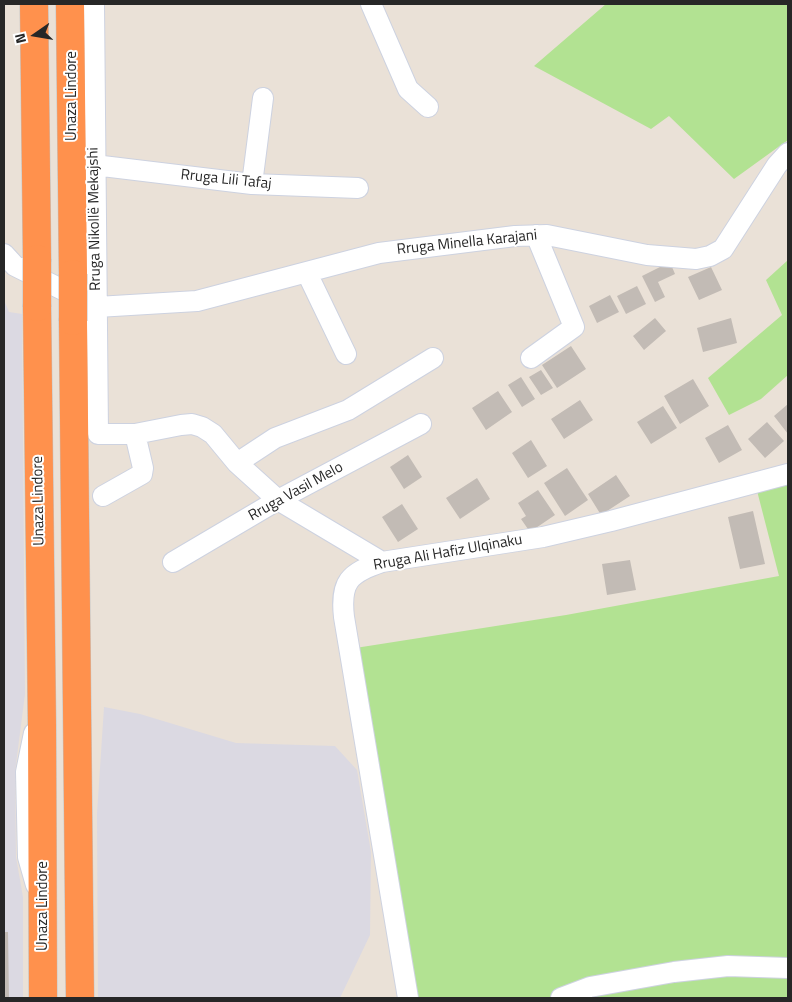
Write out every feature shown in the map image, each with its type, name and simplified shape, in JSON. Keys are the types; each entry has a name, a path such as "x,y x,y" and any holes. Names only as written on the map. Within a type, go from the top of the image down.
{"highway":[{"name":"Unaza Lindore","path":"34,4 42,692 43,998"},
{"name":"Unaza Lindore","path":"70,4 80,998"}],"street":[{"name":"Rruga Nikollë Mekajshi","path":"94,4 98,434 134,434"},
{"path":"371,4 408,89 428,107"},
{"path":"252,184 263,98"},
{"name":"Rruga Minella Karajani","path":"96,307 197,301 379,253 515,236 547,235 647,256 696,259 710,256 723,249 777,165 788,153"},
{"name":"Rruga Lili Tafaj","path":"94,165 252,184 358,188"},
{"path":"530,358 574,327 536,236"},
{"path":"4,254 15,266 96,307"},
{"path":"308,273 346,354"},
{"path":"237,463 282,435 348,410 433,358"},
{"path":"104,496 142,474 143,468 134,434 192,424 202,427 212,434 237,463 278,500 382,562"},
{"name":"Rruga Vasil Melo","path":"173,562 278,500 421,424"},
{"name":"Rruga Ali Hafiz Ulqinaku","path":"408,998 342,600 346,585 354,574 382,562 543,537 788,474"},
{"path":"561,998 590,986 674,972 728,966 788,968"}],"shaded area":[{"path":"4,300 9,312 22,314 25,694 15,772 16,857 23,897 23,998 4,998"},
{"path":"104,707 140,714 236,743 335,746 357,770 371,852 370,935 340,998 98,998 97,814"}],"green space":[{"path":"606,4 788,4 788,140 734,179 669,116 651,129 534,66"},
{"path":"788,260 788,375 761,399 729,415 708,378 782,315 766,280"},
{"path":"788,474 788,998 408,998 349,649 566,615 779,576 755,483"}],"building":[{"path":"670,262 675,274 658,282 665,297 655,302 642,276"},
{"path":"711,267 722,290 699,300 688,277"},
{"path":"637,286 646,304 626,314 617,296"},
{"path":"610,295 619,312 597,323 589,306"},
{"path":"655,318 666,331 644,350 633,336"},
{"path":"731,318 737,343 703,352 697,328"},
{"path":"571,346 586,369 557,388 542,365"},
{"path":"541,370 553,388 541,395 529,377"},
{"path":"521,377 535,399 522,407 508,385"},
{"path":"693,379 709,406 680,424 664,396"},
{"path":"498,391 512,412 486,430 472,408"},
{"path":"580,400 593,420 564,439 551,419"},
{"path":"788,404 788,434 774,416"},
{"path":"663,406 677,428 651,444 637,422"},
{"path":"767,422 784,441 765,458 748,439"},
{"path":"728,425 742,450 719,463 705,438"},
{"path":"531,440 547,466 528,478 512,453"},
{"path":"408,455 422,477 404,489 390,467"},
{"path":"567,468 588,500 565,516 544,483"},
{"path":"616,475 630,496 601,515 588,494"},
{"path":"477,478 490,499 460,519 446,498"},
{"path":"538,490 555,515 530,532 521,519 526,516 518,503"},
{"path":"402,504 418,529 398,542 382,517"},
{"path":"753,511 765,564 740,569 728,517"},
{"path":"630,560 636,590 607,595 602,564"},
{"path":"4,932 8,932 9,998 4,998"}]}
